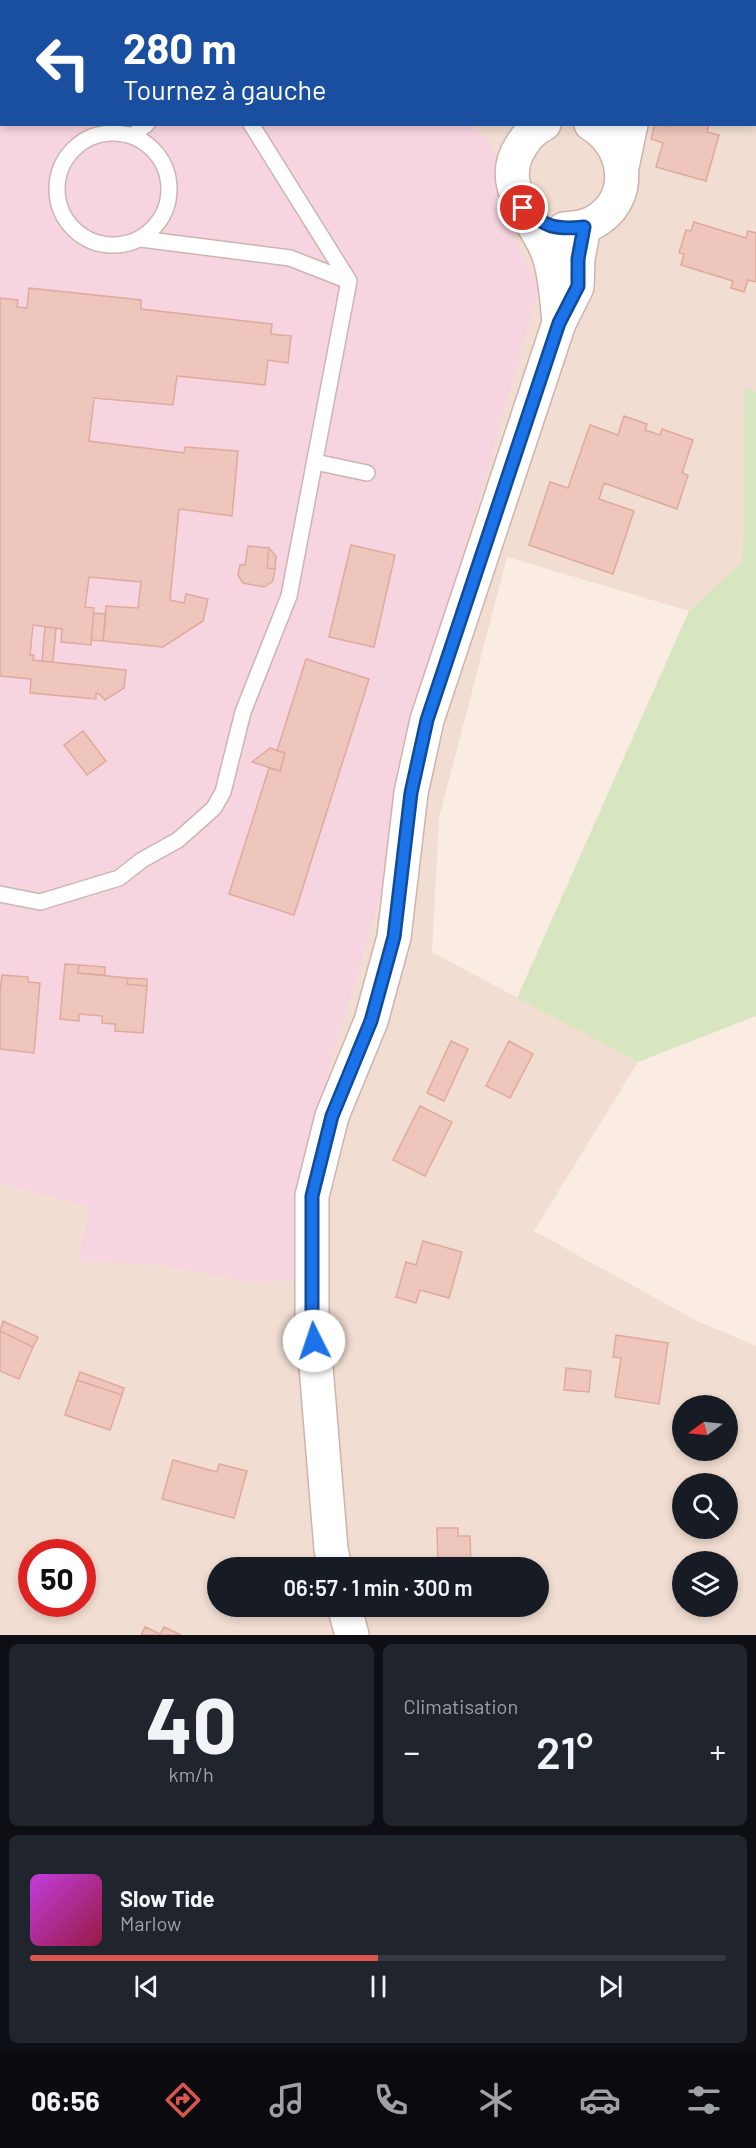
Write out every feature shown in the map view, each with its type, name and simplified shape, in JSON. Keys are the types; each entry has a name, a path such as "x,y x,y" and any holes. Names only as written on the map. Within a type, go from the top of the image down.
{"main road":[{"path":"594,126 606,136 617,150 622,167"},
{"path":"523,208 540,223 562,230 584,227 601,218 614,204 621,186 622,167 631,126"},
{"path":"528,129 516,153 512,172 514,191 550,257 559,323"},
{"path":"333,1557 312,1318 312,1196 332,1116 371,1021 394,937 411,793 427,720 559,323 578,286 578,259 584,227"},
{"path":"347,1617 352,1635"}],"lane":[{"path":"132,136 144,126"},
{"path":"0,894 40,903 119,878 142,860 178,840 214,808 229,774 243,712 289,596 349,281 252,126"},
{"path":"115,133 132,136 151,147 164,164 170,185 167,206 157,225 141,239 122,246 102,245 84,237 69,224 60,208 57,190 60,172 68,156 81,144 97,135 115,133"},
{"path":"141,239 291,258 349,281"},
{"path":"315,462 367,473"}],"shaded area":[{"path":"0,126 756,126 756,392 744,388 743,561 689,611 507,557 439,818 432,952 638,1062 534,1231 697,1321 756,1346 756,1635 0,1635"},
{"path":"0,126 473,126 491,145 497,160 507,219 539,289 398,784 382,892 324,1087 304,1180 302,1280 250,1282 159,1265 77,1261 90,1207 0,1183"}],"green space":[{"path":"744,387 756,392 756,1016 638,1062 517,998 689,611 743,561"}],"building":[{"path":"654,126 708,126 707,132 719,135 706,181 656,167 663,143 651,139"},
{"path":"694,222 746,238 748,231 756,233 756,282 748,280 744,292 731,288 733,281 681,265 684,254 679,253 686,230 691,231"},
{"path":"29,288 141,300 141,309 272,324 271,334 291,336 288,363 268,360 265,385 177,376 173,405 94,398 89,441 184,453 185,447 238,451 232,516 179,509 170,600 184,603 186,594 208,599 203,621 163,647 103,641 106,606 138,608 141,582 89,577 85,607 94,608 91,645 61,642 62,629 33,625 30,655 34,655 33,660 126,670 124,688 105,700 96,693 96,699 30,693 31,679 0,676 0,298 18,300 17,307 27,308"},
{"path":"624,416 647,424 645,430 660,435 662,429 693,440 682,473 688,475 677,509 604,483 599,499 634,511 613,574 529,545 550,482 568,488 590,425 618,435"},
{"path":"351,545 395,555 374,647 329,637"},
{"path":"248,546 269,548 267,568 275,569 273,581 264,587 243,583 238,575 240,565 245,565"},
{"path":"269,548 276,556 275,569 267,568"},
{"path":"94,613 106,614 103,641 91,640"},
{"path":"45,627 56,628 53,662 42,661"},
{"path":"306,659 369,679 294,915 229,894 269,768 280,771 285,753 277,751"},
{"path":"83,731 106,761 87,775 64,745"},
{"path":"270,748 285,753 280,771 252,762"},
{"path":"65,964 79,965 78,973 128,978 127,984 147,986 143,1033 115,1031 115,1024 102,1023 102,1016 79,1014 79,1021 60,1019"},
{"path":"79,965 105,967 105,975 78,973"},
{"path":"2,975 28,977 28,982 40,983 34,1053 0,1049"},
{"path":"128,978 147,979 147,986 127,984"},
{"path":"451,1041 468,1049 444,1101 427,1093"},
{"path":"509,1041 533,1054 510,1098 486,1086"},
{"path":"420,1106 452,1122 425,1176 393,1160"},
{"path":"423,1241 462,1252 449,1298 420,1290 416,1303 396,1297 406,1262 416,1265"},
{"path":"3,1321 38,1337 33,1347 0,1331"},
{"path":"0,1331 33,1347 19,1379 0,1371"},
{"path":"616,1335 668,1343 659,1404 615,1397 621,1358 613,1357"},
{"path":"566,1368 591,1371 589,1392 564,1390"},
{"path":"80,1372 124,1388 122,1395 77,1380"},
{"path":"77,1380 122,1395 110,1430 65,1415"},
{"path":"173,1460 217,1472 219,1464 247,1471 234,1518 162,1499"},
{"path":"437,1528 458,1528 458,1536 470,1536 471,1557 438,1557"},
{"path":"145,1627 160,1634 164,1627 181,1635 141,1635"}],"route":[{"path":"314,1341 312,1196 332,1116 371,1021 394,937 411,793 427,720 559,323 578,286 578,259 584,227 562,230 540,223 523,208"}]}
